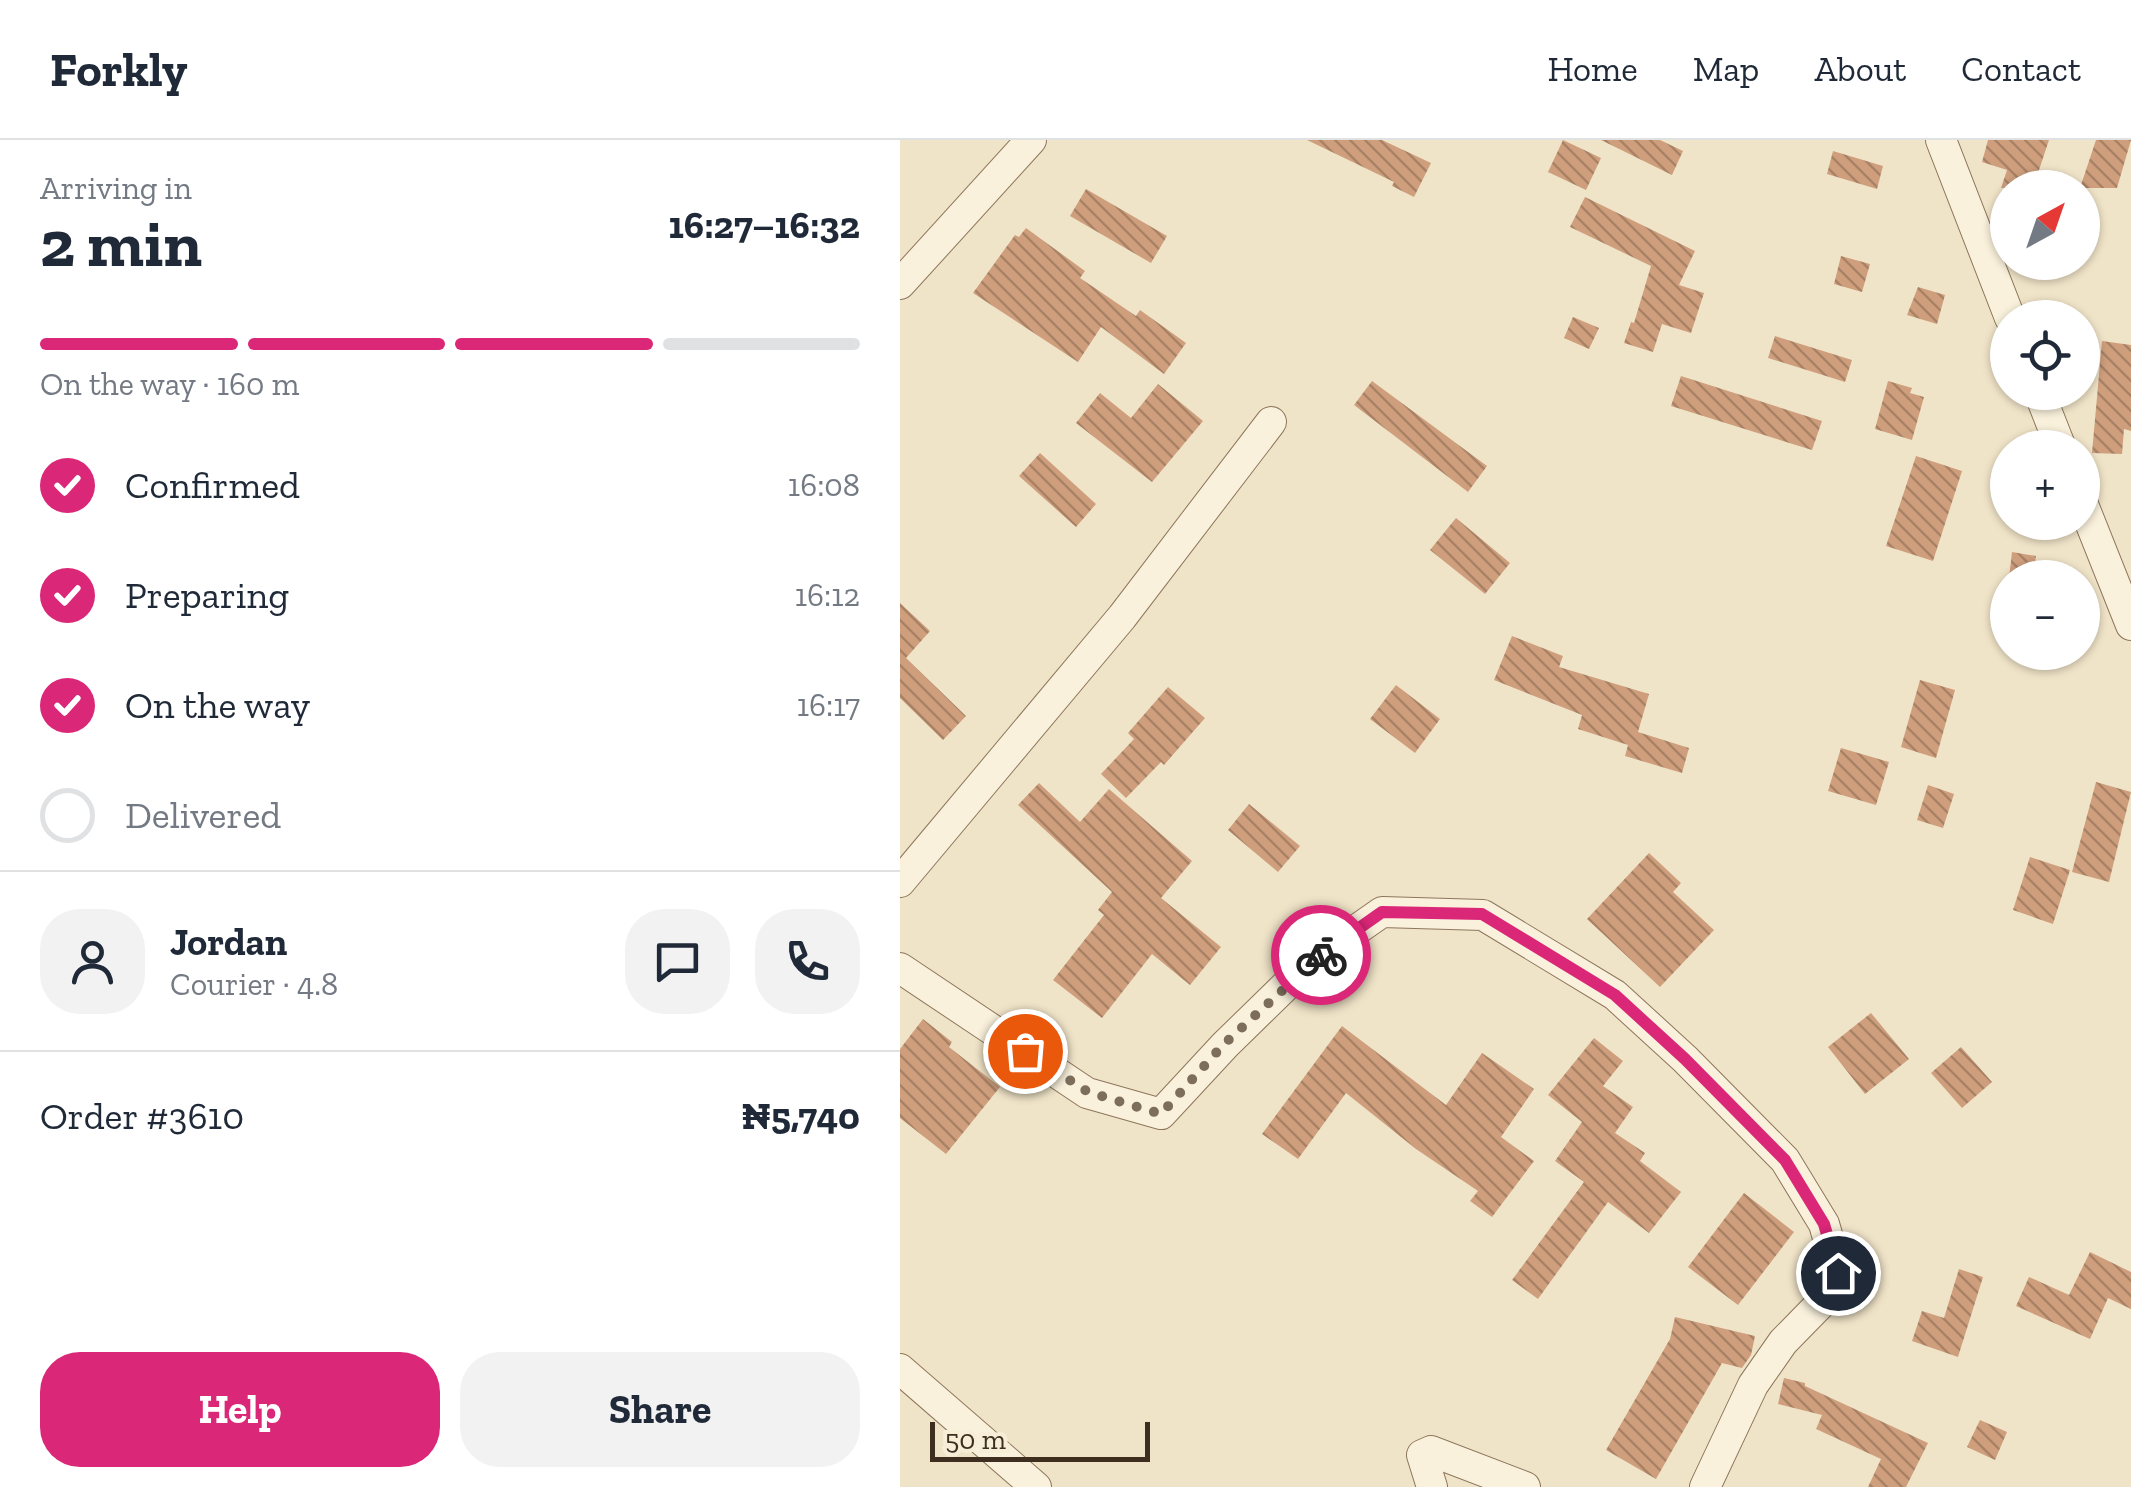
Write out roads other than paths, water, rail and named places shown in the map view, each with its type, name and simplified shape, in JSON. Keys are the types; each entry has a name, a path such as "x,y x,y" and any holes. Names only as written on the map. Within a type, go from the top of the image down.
{"street":[{"path":"900,284 1031,140"},
{"path":"1941,140 2003,300"},
{"path":"900,882 1122,617 1271,422"},
{"path":"2097,540 2131,625"},
{"path":"900,968 1088,1092 1161,1114 1224,1044 1309,963 1382,912 1482,914 1615,995 1785,1160 1824,1224 1838,1273 1828,1296 1783,1342 1753,1385 1705,1487"},
{"path":"900,1369 1036,1487"},
{"path":"1432,1487 1422,1455 1432,1452 1525,1487"}]}
